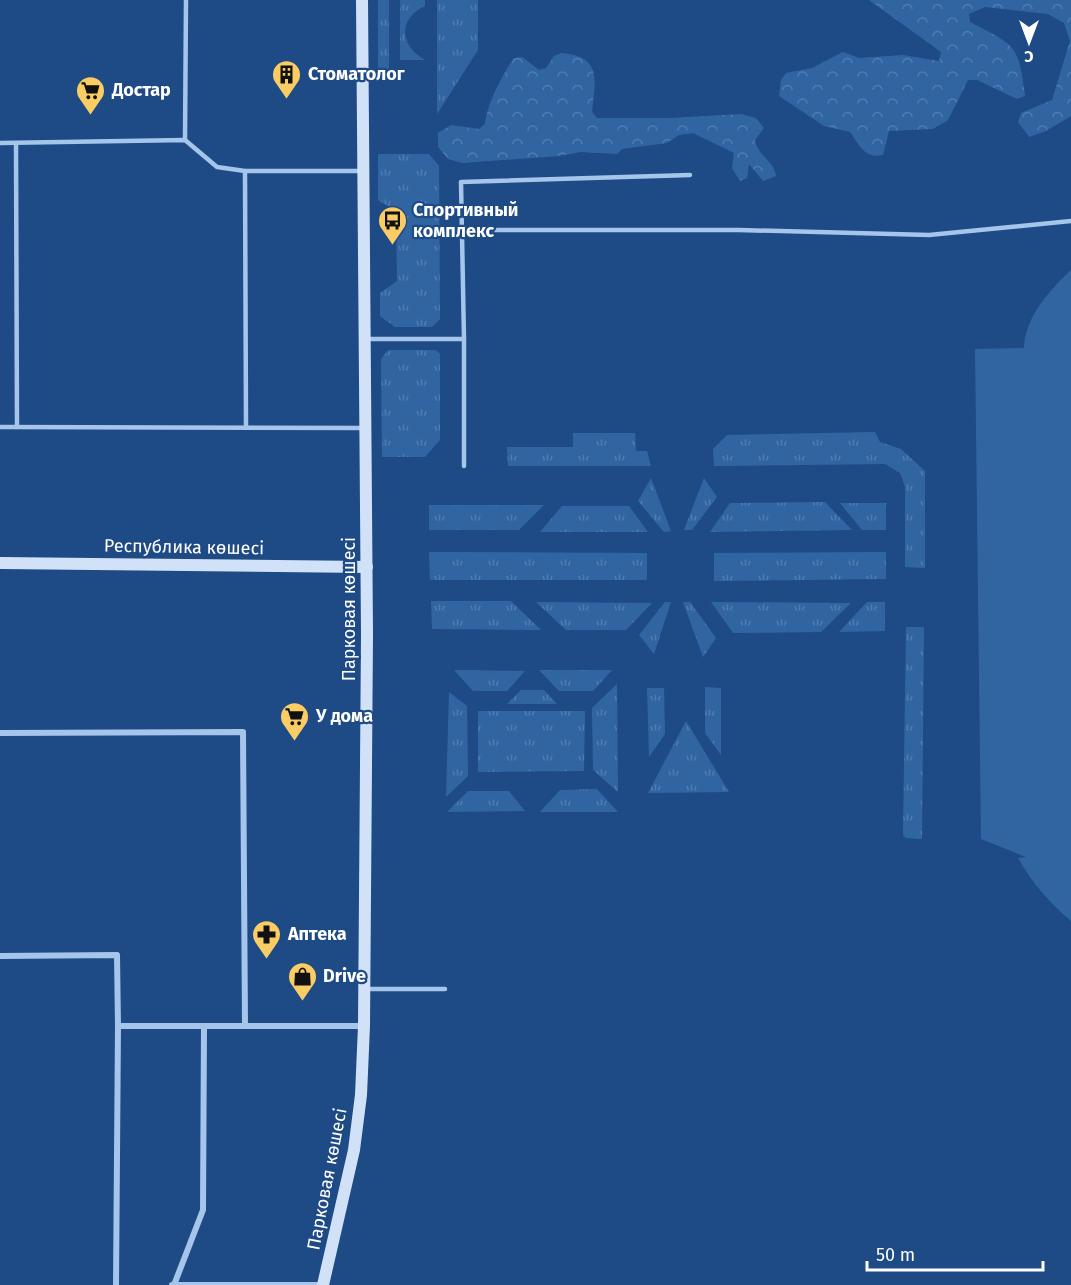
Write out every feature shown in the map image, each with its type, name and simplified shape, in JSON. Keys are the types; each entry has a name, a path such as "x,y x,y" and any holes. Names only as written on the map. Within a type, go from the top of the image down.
{"street":[{"name":"Парковая көшесі","path":"324,1285 354,1150 361,1095 364,1026 367,567 366,171 362,0"},
{"name":"Республика көшесі","path":"0,563 367,567"},
{"path":"0,733 243,732 245,1026"},
{"path":"0,956 117,955 116,1285"},
{"path":"118,1026 364,1026"},
{"path":"204,1027 202,1210 173,1285 324,1285"}],"lane":[{"path":"185,140 186,0"},
{"path":"0,143 185,140 217,166 245,171 366,171"},
{"path":"16,143 17,427"},
{"path":"245,171 246,427"},
{"path":"464,466 461,182 690,175"},
{"path":"462,230 739,230 929,235 1071,221"},
{"path":"366,339 464,339"},
{"path":"0,427 365,428"},
{"path":"364,989 445,988"}],"green space":[{"path":"378,0 389,0 389,72 378,72"},
{"path":"400,0 425,0 425,6 410,18 405,33 411,47 425,60 400,60"},
{"path":"437,0 478,0 478,50 437,114"},
{"path":"869,0 1071,0 1071,116 1046,131 1029,137 1018,122 1021,113 1052,100 1070,41 1064,23 1048,14 985,7 969,14 970,22 997,36 1012,48 1020,65 1025,96 1017,99 977,80 968,80 948,120 933,129 889,131 883,155 867,153 850,132 824,126 779,96 781,80 786,73 812,68 843,52 859,58 903,55 939,61 941,52"},
{"path":"561,53 575,55 590,65 595,80 592,112 597,118 671,118 741,114 756,118 764,128 755,140 756,145 772,166 776,176 763,181 749,164 747,178 740,181 732,168 734,153 693,133 679,135 667,143 622,149 617,154 581,152 559,156 462,163 448,159 438,147 438,133 451,125 479,129 485,124 496,90 514,58 522,57 539,70 546,68 554,56"},
{"path":"378,154 429,154 439,166 440,319 432,327 395,327 380,316 380,293 397,281 396,211 378,200"},
{"path":"1071,270 1071,921 1048,899 1029,876 1018,858 1026,857 981,839 975,349 1024,348 1029,326 1040,305"},
{"path":"388,350 436,350 440,354 440,440 425,457 382,457 381,359"},
{"path":"875,432 880,442 901,449 925,471 925,568 905,567 905,487 900,473 885,464 714,466 713,449 727,435"},
{"path":"573,433 635,433 636,451 647,451 651,466 508,466 507,447 573,447"},
{"path":"651,478 671,531 664,532 638,501"},
{"path":"704,478 717,497 692,530 684,530"},
{"path":"825,502 852,530 710,532 730,503"},
{"path":"840,503 886,503 886,530 862,530"},
{"path":"429,505 544,505 519,530 429,530"},
{"path":"562,506 629,506 648,532 540,532"},
{"path":"429,552 647,553 647,580 430,580"},
{"path":"886,552 886,579 714,581 714,553"},
{"path":"431,601 511,601 541,630 432,629"},
{"path":"536,602 652,603 626,630 566,630"},
{"path":"665,602 671,602 654,654 639,635"},
{"path":"683,602 690,602 716,638 703,657"},
{"path":"711,602 851,603 821,632 733,633"},
{"path":"867,602 885,602 885,631 839,632"},
{"path":"906,627 924,627 922,839 906,838 903,835"},
{"path":"454,670 525,671 507,691 473,691"},
{"path":"539,670 612,670 593,691 559,691"},
{"path":"617,684 618,792 593,770 592,708"},
{"path":"705,687 721,688 721,755 705,733"},
{"path":"647,688 664,688 665,734 649,757"},
{"path":"521,690 544,690 557,704 507,704"},
{"path":"449,692 467,706 468,776 446,797"},
{"path":"478,711 585,711 584,771 478,772"},
{"path":"686,721 729,792 648,793"},
{"path":"597,789 618,812 540,812 560,790"},
{"path":"468,791 509,791 525,811 447,812"}],"place":[{"name":"Стоматолог","path":"287,100"},
{"name":"Достар","path":"91,116"},
{"name":"Спортивный комплекс","path":"392,246"},
{"name":"У дома","path":"295,742"},
{"name":"Аптека","path":"267,960"},
{"name":"Drive","path":"302,1002"}]}
